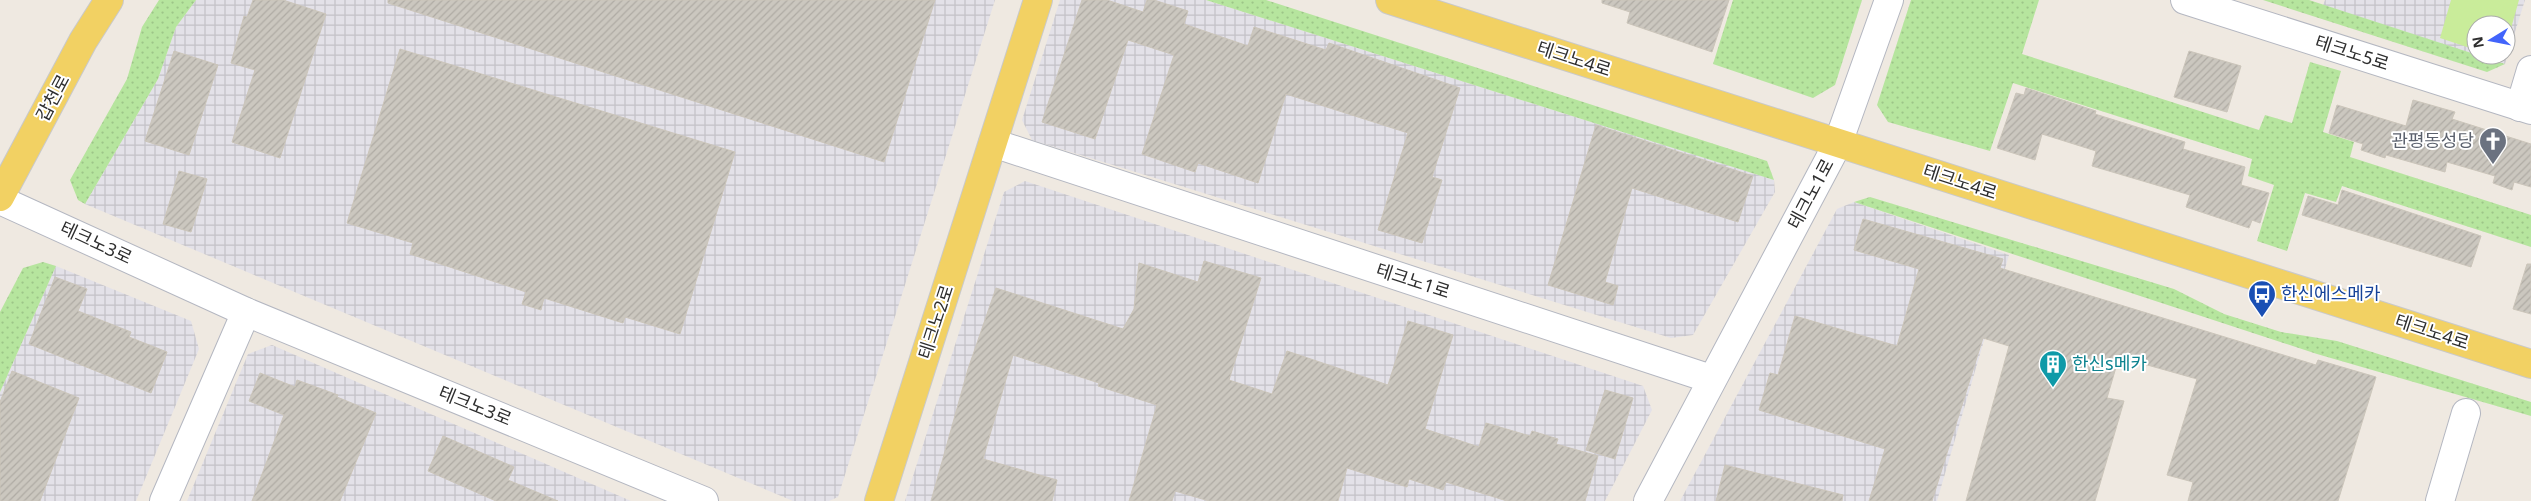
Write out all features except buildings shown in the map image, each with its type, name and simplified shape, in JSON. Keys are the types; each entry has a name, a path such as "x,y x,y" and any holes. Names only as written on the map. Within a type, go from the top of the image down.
{"main road":[{"name":"갑천로","path":"0,198 83,41 109,0"},
{"name":"테크노2로","path":"879,501 1038,0"},
{"name":"테크노4로","path":"1390,0 2531,364"}],"street":[{"name":"테크노1로","path":"1648,501 1711,379 1838,143 1889,0"},
{"name":"테크노5로","path":"2185,0 2525,108 2531,70"},
{"name":"테크노1로","path":"993,143 1711,379"},
{"name":"테크노3로","path":"0,198 246,312 704,501"},
{"path":"164,501 246,312"},
{"path":"2440,501 2466,413"}],"shaded area":[{"path":"196,0 995,0 838,497 829,501 793,501 85,204 158,79 176,27"},
{"path":"1060,0 1206,0 1774,180 1775,192 1693,335 1671,338 1032,140 1022,120"},
{"path":"2325,0 2525,0 2516,29 2516,15 2466,15 2466,52 2323,5"},
{"path":"1025,181 1643,386 1652,410 1605,501 905,501 1004,192"},
{"path":"1854,202 2009,255 1937,501 1680,501 1837,209"},
{"path":"56,266 191,321 199,349 136,501 0,501 0,392"},
{"path":"272,345 631,501 187,501 248,354"}],"green space":[{"path":"159,0 196,0 176,27 158,79 85,204 78,200 70,180 127,79 142,27"},
{"path":"1206,0 1266,0 1767,161 1774,180"},
{"path":"1733,0 1862,0 1835,85 1813,98 1713,64"},
{"path":"1911,0 2039,0 2022,54 2259,130 2265,115 2292,123 2310,62 2341,71 2323,132 2354,142 2350,157 2531,215 2531,247 2342,186 2336,202 2305,193 2287,251 2257,241 2274,185 2248,176 2252,159 2013,83 1990,151 1888,122 1877,105"},
{"path":"2263,0 2309,0 2466,51 2466,65 2503,65 2487,72"},
{"path":"2451,0 2519,0 2515,15 2466,15 2466,47 2440,38"},
{"path":"1870,197 2174,289 2224,314 2281,332 2337,341 2531,402 2531,416 2317,354 1854,202"},
{"path":"43,262 56,266 0,392 0,312 23,268"}],"place":[{"name":"관평동성당","path":"2493,165"},
{"name":"한신에스메카","path":"2262,318"},
{"name":"한신s메카","path":"2053,388"}]}
